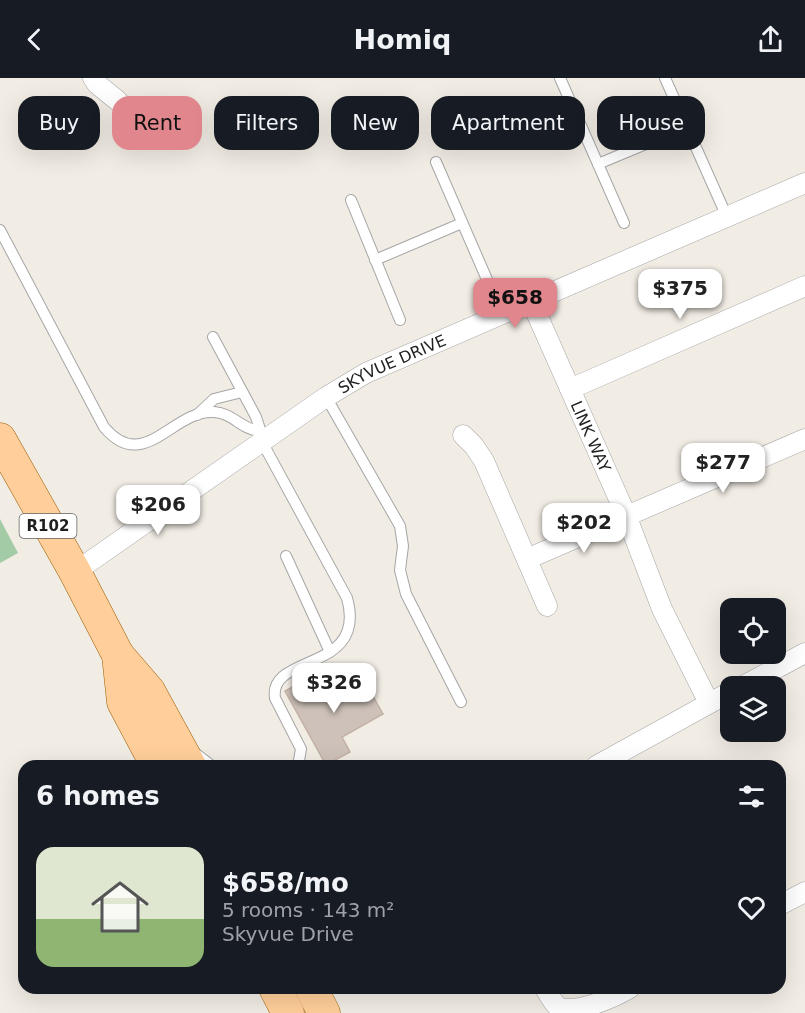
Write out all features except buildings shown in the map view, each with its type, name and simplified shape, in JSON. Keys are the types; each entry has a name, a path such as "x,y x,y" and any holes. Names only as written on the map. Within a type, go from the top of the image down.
{"main road":[{"name":"R102","path":"0,439 75,572 118,655 149,691 184,754"},
{"name":"R102","path":"118,655 123,702 154,760"},
{"path":"278,994 288,1013"},
{"path":"314,994 324,1013"}],"street":[{"path":"93,78 112,96"},
{"name":"SKYVUE DRIVE","path":"75,572 261,436 366,373 805,183"},
{"path":"570,389 805,286"},
{"name":"LINK WAY","path":"531,301 626,515 662,609 709,703"},
{"path":"462,435 474,446 484,461 547,606"},
{"path":"526,559 805,439"},
{"path":"762,676 805,654"},
{"path":"607,760 720,697"},
{"path":"786,903 805,892"},
{"path":"549,994 560,1009 572,1012 586,1011 619,994"}],"lane":[{"path":"560,78 624,223"},
{"path":"665,78 673,96"},
{"path":"598,164 632,150"},
{"path":"697,150 727,217"},
{"path":"436,162 502,314"},
{"path":"351,200 400,320"},
{"path":"375,260 462,223"},
{"path":"0,230 104,427 114,439 129,445 147,442 196,415 206,412 221,412 261,436"},
{"path":"213,337 256,417 261,436 347,597 351,610 347,635 341,644 330,652 285,674 273,689 275,698 301,749 299,760"},
{"path":"196,415 214,399 242,392"},
{"path":"326,397 400,526 403,536 400,570 406,594 460,702"},
{"path":"286,556 330,652"},
{"path":"184,754 198,760"}],"green space":[{"path":"0,519 18,553 0,563"}]}
